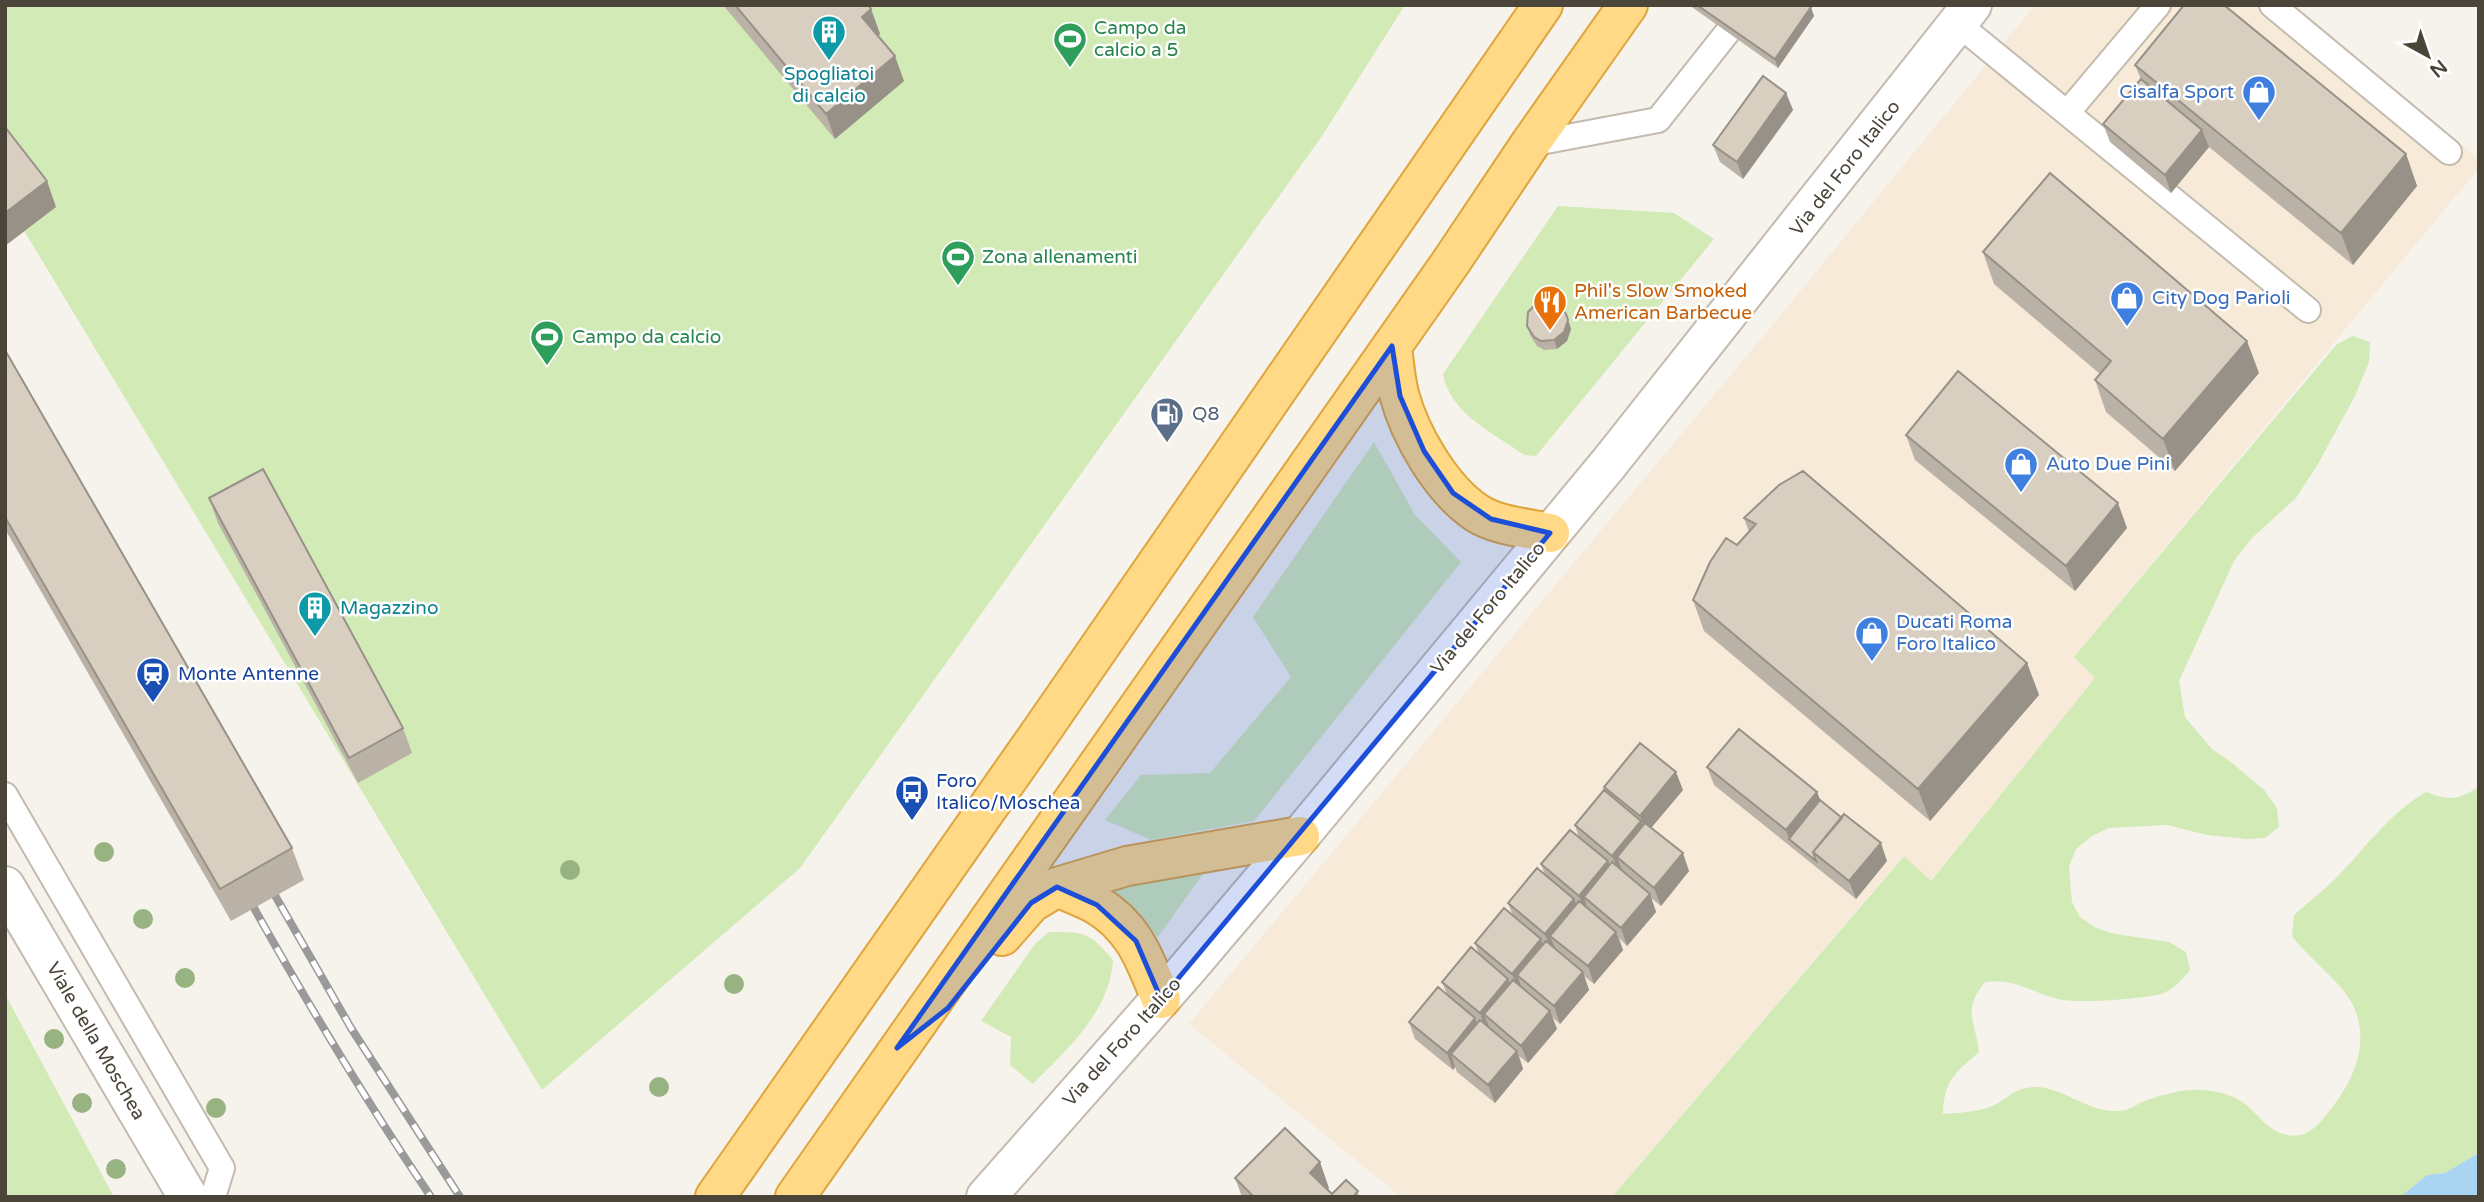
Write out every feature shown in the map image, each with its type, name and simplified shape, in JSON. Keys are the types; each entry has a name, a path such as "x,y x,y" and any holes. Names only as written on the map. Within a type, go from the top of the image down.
{"highway":[{"path":"715,1197 1543,5"},
{"path":"795,1197 1628,5"},
{"path":"1392,346 1400,396 1424,451 1453,493 1479,514 1491,519 1550,533"},
{"path":"897,1048 948,1008 999,938 1031,903 1057,887 1127,866 1300,836"},
{"path":"1057,887 1097,905 1136,941 1161,999"}],"street":[{"name":"Via del Foro Italico","path":"986,1197 1300,836 1636,430 1965,15"},
{"name":"Viale della Moschea","path":"5,886 188,1197"}],"lane":[{"path":"1530,144 1658,120 1749,5"},
{"path":"2067,113 2158,5"},
{"path":"2272,5 2449,152"},
{"path":"1965,15 2067,113 2308,310"},
{"path":"5,795 222,1168 213,1197"}],"highlighted area":[{"path":"1392,346 1400,396 1424,451 1453,493 1491,519 1550,533 1161,999 1136,941 1097,905 1057,887 1031,903 948,1008 897,1048"}],"shaded area":[{"path":"2035,5 2295,5 2479,159 2479,168 2074,657 2096,677 1930,881 1903,856 1612,1197 1401,1197 1189,1024 1774,323"}],"green space":[{"path":"5,5 1405,5 1322,136 800,868 542,1090 5,199"},
{"path":"1558,206 1674,213 1714,239 1536,456 1524,455 1464,411 1447,388 1443,374"},
{"path":"2353,336 2370,342 2369,362 2355,396 2296,498 2252,538 2234,561 2179,681 2185,717 2212,749 2264,790 2277,808 2279,827 2265,838 2247,839 2207,835 2167,825 2109,828 2092,836 2076,849 2069,867 2072,902 2080,917 2096,928 2115,934 2169,942 2186,952 2190,970 2173,987 2161,994 2109,1000 2058,999 2014,984 1985,982 1972,1008 1979,1052 1952,1078 1946,1093 1943,1114 1985,1109 2018,1090 2034,1087 2057,1091 2090,1106 2113,1111 2128,1109 2164,1095 2200,1090 2221,1093 2240,1100 2280,1133 2294,1136 2312,1130 2340,1097 2348,1083 2359,1054 2359,1024 2346,994 2292,936 2294,915 2330,884 2400,810 2426,792 2453,798 2479,787 2479,1153 2445,1173 2427,1175 2400,1197 1612,1197 1904,856 1931,881 2095,678 2074,657 2337,344"},
{"path":"1374,442 1415,515 1461,562 1254,821 1151,840 1105,820 1141,775 1210,773 1291,677 1253,617"},
{"path":"1207,868 1158,937 1128,902 1105,890"},
{"path":"1049,932 1071,932 1086,936 1113,960 1110,979 1095,1013 1072,1043 1033,1084 1010,1065 1011,1037 981,1021 1035,944"},
{"path":"5,994 114,1197 5,1197"}],"water":[{"path":"2479,1153 2479,1197 2400,1197 2427,1175 2445,1173"}],"building":[{"name":"Spogliatoi di calcio","path":"735,5 868,5 871,9 862,17 895,56 826,114"},
{"path":"1697,5 1808,5 1811,7 1775,59"},
{"name":"Cisalfa Sport","path":"2184,5 2224,5 2406,154 2341,233 2135,65"},
{"path":"1763,76 1786,93 1737,162 1713,145"},
{"path":"2141,79 2202,130 2165,175 2103,124"},
{"path":"5,127 47,181 5,213"},
{"name":"City Dog Parioli","path":"2050,173 2247,341 2163,439 2095,380 2111,361 1983,252"},
{"name":"Phil's Slow Smoked American Barbecue","path":"1538,302 1558,303 1568,320 1564,332 1554,340 1541,341 1534,337 1527,326 1528,312"},
{"path":"5,350 292,848 220,889 5,517"},
{"name":"Auto Due Pini","path":"1958,371 2118,503 2066,566 1906,435"},
{"name":"Magazzino","path":"263,469 403,728 349,758 209,498"},
{"name":"Ducati Roma Foro Italico","path":"1803,471 2027,663 1918,789 1693,600 1710,562 1726,538 1737,545 1756,524 1744,518 1779,485"},
{"path":"1739,729 1817,792 1786,830 1707,767"},
{"path":"1640,743 1676,772 1640,816 1604,787"},
{"path":"1604,790 1641,821 1612,856 1575,825"},
{"path":"1820,800 1842,818 1813,852 1816,861 1789,839"},
{"path":"1844,814 1881,843 1849,881 1813,852"},
{"path":"1645,823 1683,853 1654,888 1617,857"},
{"path":"1570,830 1608,861 1579,896 1541,864"},
{"path":"1612,862 1650,894 1621,928 1584,897"},
{"path":"1537,868 1574,899 1545,934 1508,903"},
{"path":"1579,901 1616,932 1588,966 1550,936"},
{"path":"1504,908 1541,939 1512,974 1475,943"},
{"path":"1546,941 1583,972 1554,1006 1517,975"},
{"path":"1471,947 1508,979 1480,1013 1442,982"},
{"path":"1513,980 1550,1011 1521,1046 1484,1014"},
{"path":"1438,987 1475,1018 1447,1053 1409,1022"},
{"path":"1480,1020 1517,1051 1488,1085 1451,1054"},
{"path":"1285,1128 1320,1162 1310,1173 1332,1194 1346,1180 1358,1191 1353,1197 1254,1197 1235,1178"}],"railway":[{"path":"265,878 351,1028 460,1197"},
{"path":"245,892 335,1046 431,1197"}],"place":[{"name":"Spogliatoi di calcio","path":"829,62"},
{"name":"Campo da calcio a 5","path":"1070,69"},
{"name":"Cisalfa Sport","path":"2259,122"},
{"name":"Zona allenamenti","path":"958,287"},
{"name":"City Dog Parioli","path":"2127,328"},
{"name":"Phil's Slow Smoked American Barbecue","path":"1550,332"},
{"name":"Campo da calcio","path":"547,367"},
{"name":"Q8","path":"1167,444"},
{"name":"Auto Due Pini","path":"2021,494"},
{"name":"Magazzino","path":"315,638"},
{"name":"Ducati Roma Foro Italico","path":"1872,663"},
{"name":"Monte Antenne","path":"153,704"},
{"name":"Foro Italico/Moschea","path":"912,822"}]}
